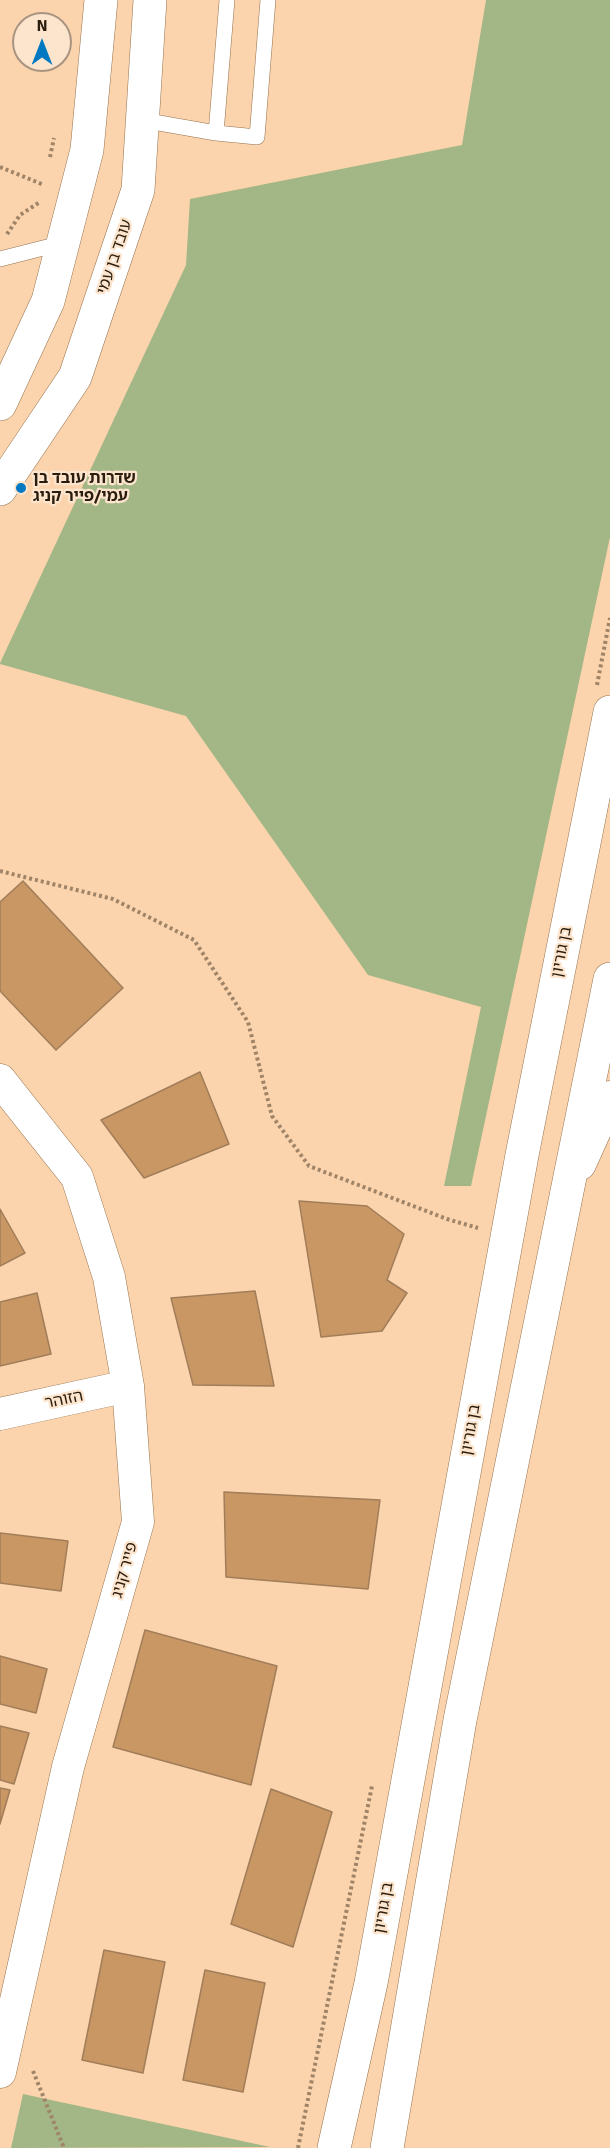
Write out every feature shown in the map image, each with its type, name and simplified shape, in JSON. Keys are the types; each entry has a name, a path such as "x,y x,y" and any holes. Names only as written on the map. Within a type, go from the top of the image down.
{"main road":[{"path":"0,405 48,302 87,150 101,0"},
{"name":"עובד בן עמי","path":"0,489 75,377 138,190 150,0"},
{"name":"בן גוריון","path":"334,2148 373,1972 522,1155 610,712"},
{"path":"387,2148 460,1720 610,979"}],"street":[{"name":"פייר קניג","path":"0,2072 68,1767 138,1522 128,1386 109,1277 77,1177 2,1083"},
{"path":"565,1197 610,1097"},
{"name":"הזוהר","path":"0,1413 128,1386"}],"lane":[{"path":"216,133 227,0"},
{"path":"142,120 216,133 257,137 267,0"},
{"path":"0,259 63,243"}],"path":[{"path":"48,163 55,130"},
{"path":"0,167 44,185"},
{"path":"6,234 20,215 40,202 46,174"},
{"path":"0,871 113,899 194,940 248,1022 272,1116 309,1166 447,1219 486,1230"},
{"path":"12,2020 64,2148"}],"green space":[{"path":"486,0 610,0 610,537 471,1186 444,1186 481,1007 368,975 186,716 0,663 186,265 190,199 462,145"},
{"path":"23,2094 270,2147 11,2148"}],"building":[{"path":"23,881 123,988 56,1050 0,991 0,902"},
{"path":"200,1072 229,1144 144,1178 101,1120"},
{"path":"299,1201 367,1206 404,1234 387,1280 407,1293 382,1331 321,1337"},
{"path":"0,1209 25,1253 0,1266"},
{"path":"255,1291 274,1386 193,1385 171,1298"},
{"path":"37,1293 51,1354 0,1366 0,1302"},
{"path":"224,1492 380,1500 368,1589 226,1577"},
{"path":"0,1533 68,1541 61,1591 0,1583"},
{"path":"145,1630 277,1666 251,1785 113,1747"},
{"path":"0,1656 47,1669 36,1713 0,1704"},
{"path":"0,1726 29,1733 14,1784 0,1780"},
{"path":"0,1788 10,1790 0,1824"},
{"path":"271,1789 332,1812 293,1947 231,1924"},
{"path":"104,1950 165,1962 143,2073 82,2060"},
{"path":"205,1970 265,1983 243,2092 183,2080"}],"place":[{"name":"שדרות עובד בן עמי/פייר קניג","path":"21,488"}]}
